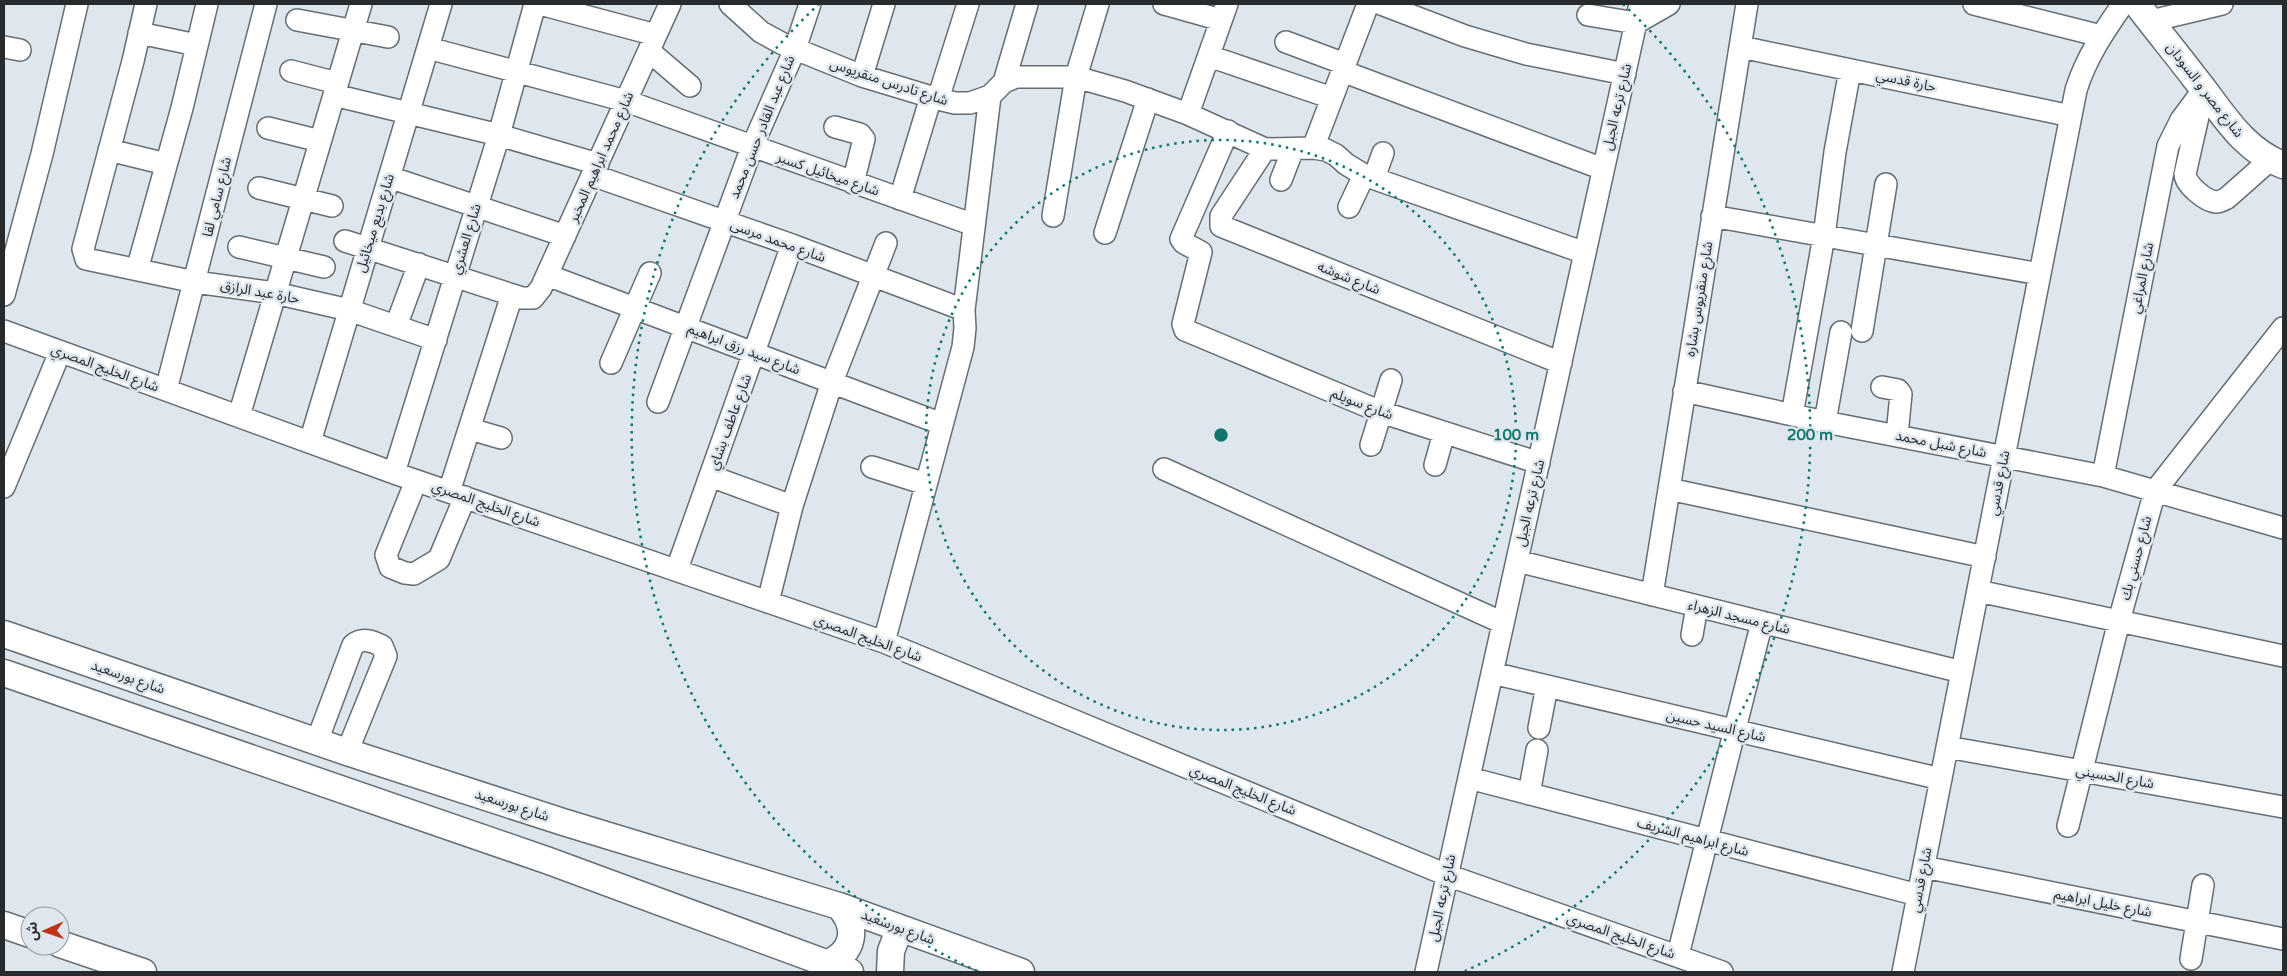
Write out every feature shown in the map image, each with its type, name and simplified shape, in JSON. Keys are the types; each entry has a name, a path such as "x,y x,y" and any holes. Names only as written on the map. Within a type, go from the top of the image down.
{"main road":[{"name":"شارع مصر و السودان","path":"2138,8 2243,140 2277,163"},
{"name":"شارع بورسعيد","path":"4,634 347,752 563,822 839,906 1021,972"},
{"path":"4,673 549,861 850,972"},
{"path":"549,861 563,822"},
{"path":"826,964 840,956 849,944 851,934 850,923 839,906"},
{"path":"4,925 20,931"},
{"path":"890,972 892,951 900,928"},
{"path":"70,947 143,972"}],"street":[{"path":"4,295 42,154 77,4"},
{"path":"146,4 109,150 166,164"},
{"path":"137,270 207,4"},
{"name":"شارع سامي لقا","path":"166,390 266,4"},
{"path":"239,416 360,4"},
{"name":"شارع بديع ميخائيل","path":"310,442 441,4"},
{"name":"شارع العشري","path":"394,473 499,135 535,4"},
{"path":"540,4 652,43 690,86"},
{"name":"شارع محمد ابراهيم المخبر","path":"517,297 533,298 547,275 670,4"},
{"name":"شارع تادرس منقريوس","path":"732,4 761,32 795,49 862,76 935,98 955,103 970,102 1016,77 1076,78 1148,99 1188,114 1265,149 1303,149 1336,154 1346,164 1369,176 1585,253"},
{"name":"شارع عبد القادر حسن محمد","path":"658,402 752,147 795,49 810,4"},
{"path":"862,76 884,4"},
{"path":"900,199 968,4"},
{"path":"884,642 962,348 965,328 964,310 974,225 997,89 1027,4"},
{"path":"1053,216 1076,78 1098,4"},
{"path":"1164,4 1224,12 1188,114"},
{"path":"1281,180 1303,149 1332,98 1368,4"},
{"path":"1381,4 1465,36 1526,54 1625,74"},
{"path":"1588,15 1638,13 1669,4"},
{"name":"شارع منقريوس بشاره","path":"1652,595 1747,4"},
{"path":"1974,4 2101,36"},
{"path":"2138,8 2222,4"},
{"name":"شارع قدسي","path":"1903,972 2040,274 2083,68 2101,36 2138,8"},
{"name":"شارع ترعه الجبل","path":"1426,972 1638,13"},
{"path":"297,20 388,37"},
{"path":"140,33 197,45"},
{"path":"1286,42 1344,68 1603,169"},
{"name":"حارة قدسي","path":"1741,47 2072,116"},
{"name":"شارع ميخائيل كسبر","path":"428,48 626,102 974,225"},
{"path":"1209,56 1332,98"},
{"path":"1792,415 1824,236 1834,152 1850,70"},
{"name":"شارع محمد مرسى","path":"291,71 335,89 409,112 499,135 595,169 724,222 792,245 964,310"},
{"path":"2204,89 2185,174 2188,186 2212,201 2220,201 2277,163"},
{"name":"شارع المراغي","path":"2103,476 2168,146 2182,120 2204,89"},
{"path":"1105,232 1148,99"},
{"path":"835,126 860,134 864,139 853,183"},
{"path":"268,128 320,140"},
{"path":"1228,131 1182,236 1184,242 1201,252 1204,253 1210,250 1221,226 1221,216 1265,149"},
{"name":"حارة عبد الرازق","path":"109,150 84,243 83,255 91,261 195,282 275,293 349,310 436,340"},
{"path":"1350,207 1383,154"},
{"path":"389,177 564,236"},
{"path":"1825,422 1876,246 1886,184"},
{"path":"259,188 332,206"},
{"path":"1712,216 2040,274"},
{"name":"شارع شوشه","path":"1221,226 1560,363"},
{"path":"345,241 517,297 470,429 457,494 438,559 414,574 405,573 390,567 386,556 416,480"},
{"path":"768,602 792,506 832,382 886,243"},
{"name":"شارع عاطف بشاي","path":"677,570 792,245"},
{"path":"239,246 324,268"},
{"name":"شارع سويلم","path":"1201,252 1183,324 1189,333 1381,412 1538,463"},
{"path":"396,326 419,264"},
{"path":"611,363 650,273"},
{"name":"شارع سيد رزق ابراهيم","path":"547,275 942,424"},
{"name":"شارع حسني بك","path":"2068,826 2119,621 2155,491 2283,328"},
{"name":"شارع الخليج المصري","path":"4,332 394,473 884,642 1447,875 1722,972"},
{"path":"4,487 60,352"},
{"path":"1370,445 1391,380"},
{"path":"1882,387 1898,390 1902,394 1897,435"},
{"name":"شارع شبل محمد","path":"1684,391 1825,422 2103,476 2283,528"},
{"path":"470,429 501,438"},
{"path":"1435,465 1444,433"},
{"path":"872,467 926,484"},
{"path":"1164,470 1503,623"},
{"path":"710,476 792,506"},
{"path":"1669,489 1985,557"},
{"name":"شارع مسجد الزهراء","path":"1517,561 1962,672"},
{"path":"1978,591 2283,656"},
{"path":"1692,635 1697,606"},
{"path":"1678,956 1762,622"},
{"path":"317,741 353,645 363,640 368,640 382,646 385,651 385,662 347,752"},
{"name":"شارع السيد حسين","path":"1492,673 1941,779"},
{"path":"1539,728 1547,686"},
{"name":"شارع الحسيني","path":"1947,747 2283,807"},
{"path":"1530,794 1537,750"},
{"name":"شارع ابراهيم الشريف","path":"1469,778 1918,895"},
{"name":"شارع خليل ابراهيم","path":"1924,867 2283,939"},
{"path":"2191,959 2203,885"}]}
